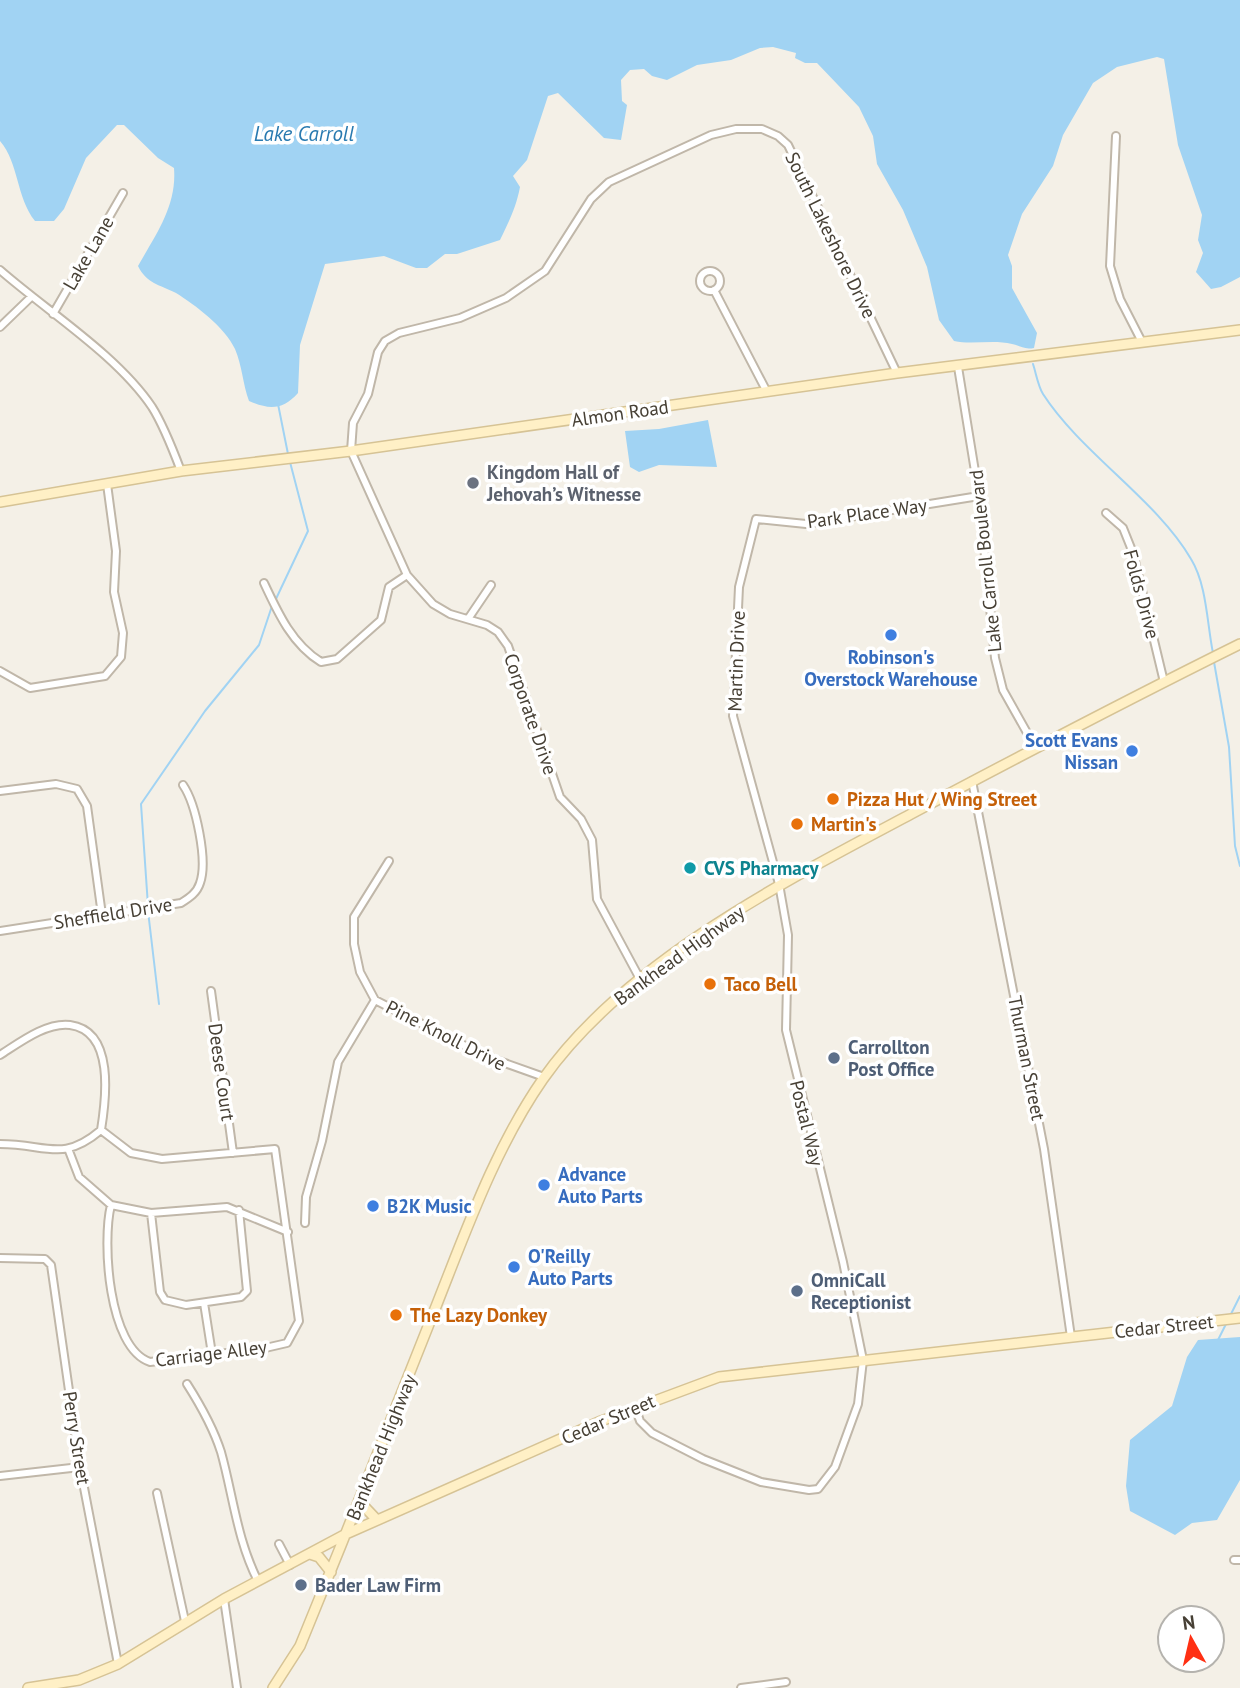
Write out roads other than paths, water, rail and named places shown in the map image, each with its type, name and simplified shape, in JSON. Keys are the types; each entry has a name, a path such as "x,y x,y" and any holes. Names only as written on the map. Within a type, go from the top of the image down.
{"street":[{"name":"South Lakeshore Drive","path":"351,451 353,423 368,394 378,352 385,341 399,333 460,318 506,298 545,271 591,199 609,182 711,135 736,129 762,129 788,145 897,373"},
{"path":"1116,136 1110,266 1120,299 1142,342"},
{"name":"Lake Lane","path":"53,314 123,193"},
{"path":"0,270 30,298 118,368 152,407 181,471"},
{"path":"714,290 767,392"},
{"path":"0,327 30,298"},
{"name":"Almon Road","path":"0,502 181,471 351,451 897,373 1240,330"},
{"name":"Lake Carroll Boulevard","path":"958,367 979,496 995,658 1003,690 1035,747"},
{"name":"Corporate Drive","path":"351,451 407,575 433,604 493,628 509,646 559,797 581,819 592,840 597,899 640,979"},
{"path":"0,671 30,688 104,676 121,657 123,633 114,592 116,551 107,484"},
{"name":"Park Place Way","path":"755,519 806,524 979,496"},
{"name":"Folds Drive","path":"1106,513 1123,528 1133,553 1164,682"},
{"name":"Martin Drive","path":"755,519 738,587 733,716 779,884"},
{"path":"264,583 281,620 306,652 321,662 337,659 381,620 389,587 407,575"},
{"path":"468,619 491,585"},
{"name":"Bankhead Highway","path":"273,1688 300,1646 515,1123 544,1077 582,1032 640,979 779,884 1035,747 1240,644"},
{"name":"Thurman Street","path":"972,781 1044,1149 1071,1337"},
{"path":"0,791 56,784 77,789 87,806 102,915"},
{"name":"Sheffield Drive","path":"0,931 181,903 192,896 200,883 202,862 192,799 183,785"},
{"name":"Pine Knoll Drive","path":"389,861 354,918 354,944 360,972 375,1000 485,1056 544,1077"},
{"name":"Postal Way","path":"779,884 788,935 786,1030 843,1262 863,1360"},
{"name":"Deese Court","path":"211,991 233,1153"},
{"path":"305,1223 304,1214 338,1062 375,1000"},
{"path":"0,1055 40,1031 69,1025 88,1032 100,1051 104,1064 101,1130 86,1144 69,1151 0,1144"},
{"path":"101,1130 131,1153 162,1159 233,1153"},
{"name":"Carriage Alley","path":"111,1205 105,1248 125,1339 132,1350 149,1362 261,1349 287,1343 294,1335 299,1321 275,1149 233,1153"},
{"path":"69,1151 79,1177 111,1205 151,1213 207,1206 239,1210 288,1231"},
{"path":"151,1213 160,1292 165,1300 174,1305 241,1297 247,1291 239,1210"},
{"name":"Perry Street","path":"0,1258 45,1259 51,1265 80,1467 118,1664"},
{"path":"204,1303 212,1354"},
{"name":"Cedar Street","path":"27,1688 79,1680 118,1664 185,1621 346,1534 635,1407 719,1377 1240,1318"},
{"path":"635,1407 640,1421 652,1433 703,1459 761,1482 818,1489 835,1467 853,1418 863,1360"},
{"path":"187,1384 209,1420 220,1450 243,1547 258,1581"},
{"path":"0,1476 80,1467"},
{"path":"157,1493 185,1621"},
{"path":"359,1501 377,1520"},
{"path":"279,1544 290,1565"},
{"path":"310,1554 319,1557 331,1572"},
{"path":"224,1599 237,1688"},
{"path":"741,1688 786,1682"}],"water":[{"name":"Lake Carroll","path":"0,0 1240,0 1240,277 1211,289 1196,272 1203,253 1198,240 1202,215 1178,145 1164,59 1157,57 1117,67 1093,83 1063,135 1053,166 1022,214 1008,255 1012,266 1012,288 1037,333 1034,348 1005,343 954,341 939,320 927,267 903,210 877,164 873,136 859,107 817,63 805,63 795,58 796,53 773,47 760,48 731,60 697,65 667,80 652,76 644,69 630,70 621,80 622,101 627,105 621,140 604,138 558,93 548,96 527,160 513,176 520,187 500,240 457,254 445,254 427,268 416,268 384,256 325,264 300,345 298,393 287,403 275,407 263,406 249,401 235,349 224,333 192,304 149,280 138,266 169,207 174,168 158,158 124,125 117,125 86,158 64,209 54,221 35,221 29,212 11,159 0,141"},
{"path":"708,420 717,467 659,465 639,472 630,467 625,431 659,429"},
{"path":"1240,1337 1240,1480 1217,1520 1192,1523 1175,1535 1130,1511 1126,1486 1130,1440 1172,1406 1187,1357 1198,1340"}],"waterway":[{"path":"1033,364 1041,391 1059,416 1159,517 1191,559 1203,593 1213,653"},
{"path":"278,404 288,454"},
{"path":"275,601 308,531 290,462"},
{"path":"148,906 141,804 205,711 259,645 272,606"},
{"path":"1214,662 1229,747 1235,846 1240,866"},
{"path":"148,911 159,1004"},
{"path":"1231,1314 1240,1296"},
{"path":"1218,1340 1227,1322"}],"place":[{"name":"Kingdom Hall of Jehovah’s Witnesse","path":"473,483"},
{"name":"Robinson's Overstock Warehouse","path":"891,635"},
{"name":"Scott Evans Nissan","path":"1132,751"},
{"name":"Pizza Hut / Wing Street","path":"833,799"},
{"name":"Martin's","path":"797,824"},
{"name":"CVS Pharmacy","path":"690,868"},
{"name":"Taco Bell","path":"710,984"},
{"name":"Carrollton Post Office","path":"834,1058"},
{"name":"Advance Auto Parts","path":"544,1185"},
{"name":"B2K Music","path":"373,1206"},
{"name":"O'Reilly Auto Parts","path":"514,1267"},
{"name":"OmniCall Receptionist","path":"797,1291"},
{"name":"The Lazy Donkey","path":"396,1315"},
{"name":"Bader Law Firm","path":"301,1585"}]}
